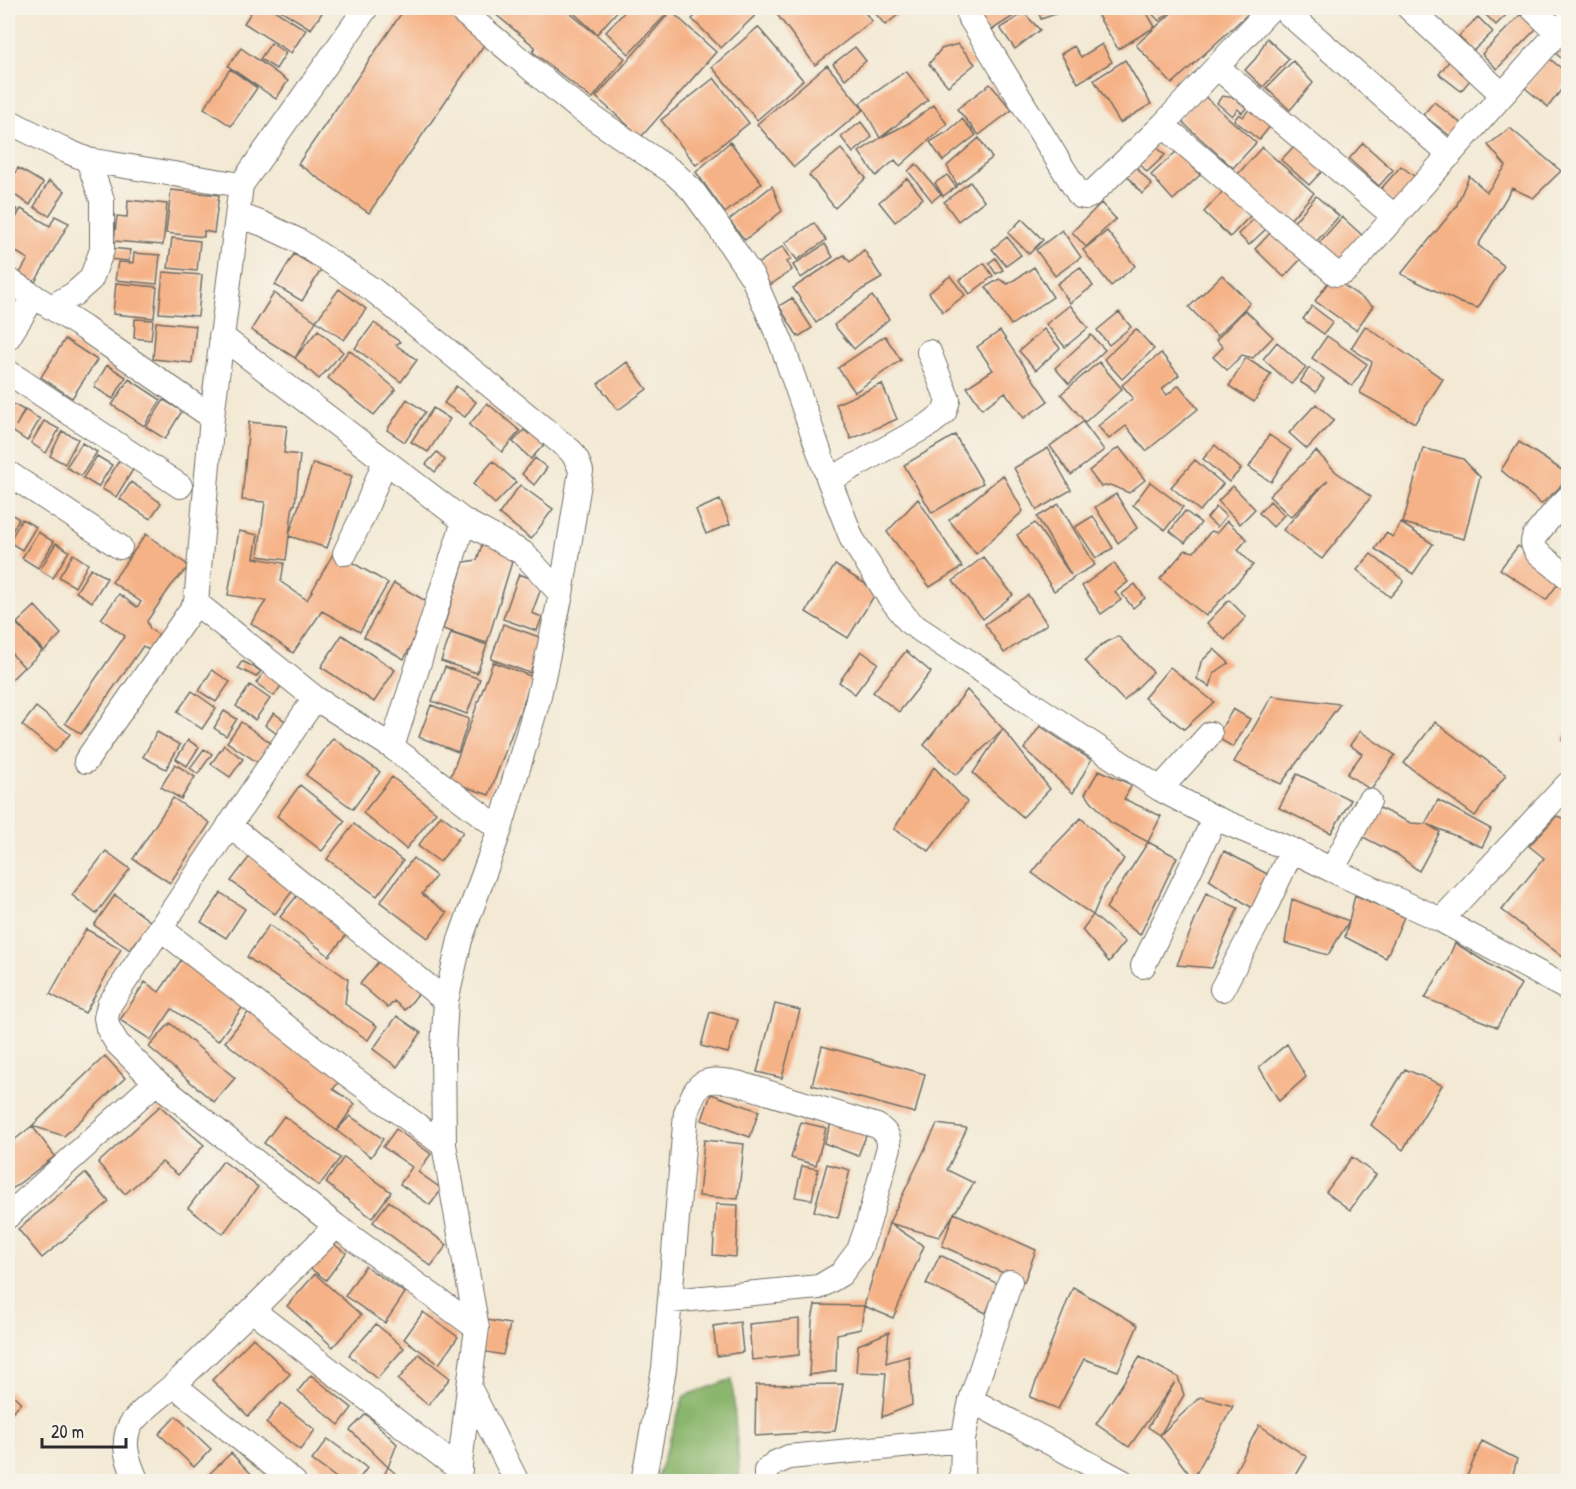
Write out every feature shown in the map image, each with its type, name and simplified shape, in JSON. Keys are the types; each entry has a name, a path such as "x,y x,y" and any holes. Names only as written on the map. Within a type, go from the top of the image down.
{"street":[{"path":"87,760 196,603 212,417 241,185 366,8"},
{"path":"458,8 576,106 665,166 692,190 753,278 781,342 852,539 888,595 910,623 1160,789 1215,818 1292,850 1441,920 1569,989"},
{"path":"969,16 1080,196 1085,197 1089,196 1163,125 1271,8"},
{"path":"1282,8 1450,155"},
{"path":"1409,8 1502,94"},
{"path":"1163,125 1336,274 1344,272 1563,27 1532,8"},
{"path":"1217,67 1395,217"},
{"path":"8,121 88,160 241,185"},
{"path":"8,338 42,302 74,294 92,279 102,250 102,200 88,160"},
{"path":"238,215 299,241 373,290 574,455 581,471 561,594 538,700 500,829 460,940 446,1001 443,1049 444,1145 477,1328 459,1476"},
{"path":"8,279 84,328 212,417"},
{"path":"222,336 464,521 523,553 561,594"},
{"path":"829,480 930,424 944,413 948,400 929,352"},
{"path":"8,372 180,486"},
{"path":"345,553 385,461"},
{"path":"8,473 120,547"},
{"path":"1569,498 1556,510 1532,542 1537,552 1569,577"},
{"path":"392,747 464,521"},
{"path":"196,603 315,698 392,747 500,829"},
{"path":"315,698 109,1005 106,1018 108,1028 117,1043 156,1082 336,1226 477,1328"},
{"path":"1160,789 1210,734"},
{"path":"1441,920 1569,784"},
{"path":"1332,870 1369,801"},
{"path":"1143,966 1215,818"},
{"path":"229,825 446,1001"},
{"path":"1222,989 1264,910 1292,850"},
{"path":"160,928 347,1074 444,1145"},
{"path":"643,1482 664,1370 686,1113 696,1089 704,1082 719,1080 737,1083 876,1126 889,1137 868,1224 859,1250 841,1274 819,1287 671,1301"},
{"path":"8,1216 156,1082"},
{"path":"137,1482 128,1460 126,1444 129,1428 136,1418 252,1310 336,1226"},
{"path":"962,1482 963,1440 971,1400 1010,1282"},
{"path":"252,1310 459,1476"},
{"path":"174,1384 294,1482"},
{"path":"469,1387 517,1482"},
{"path":"971,1400 1123,1482"},
{"path":"766,1482 766,1472 775,1462 789,1457 963,1440"}],"green space":[{"path":"732,1379 740,1481 656,1481 684,1396"}],"building":[{"path":"254,8 271,8 306,30 291,53 244,23"},
{"path":"277,8 314,8 322,13 311,29"},
{"path":"405,8 442,8 488,39 369,213 298,164"},
{"path":"488,8 568,8 566,10 625,58 592,99 533,52 535,47"},
{"path":"568,8 620,8 597,34"},
{"path":"628,8 672,8 629,54 606,32"},
{"path":"704,8 763,8 721,48 692,19"},
{"path":"782,8 861,8 872,21 815,65 776,13"},
{"path":"871,8 907,8 885,25"},
{"path":"971,8 1026,8 987,33"},
{"path":"1037,8 1073,8 1041,19"},
{"path":"1112,8 1144,8 1155,27 1118,49 1098,16"},
{"path":"1147,8 1175,8 1159,21"},
{"path":"1177,8 1250,8 1252,10 1172,84 1136,45"},
{"path":"1479,8 1508,8 1511,10 1496,25"},
{"path":"671,11 716,52 641,137 596,97"},
{"path":"1024,13 1040,30 1015,49 1000,28"},
{"path":"1521,14 1536,29 1497,69 1482,54"},
{"path":"1478,17 1493,32 1473,51 1459,36"},
{"path":"758,27 803,80 757,120 712,67"},
{"path":"1568,33 1568,64 1553,51"},
{"path":"1267,38 1289,59 1263,87 1245,70 1256,58"},
{"path":"271,43 286,53 276,69 260,59"},
{"path":"958,44 975,64 948,86 929,64 941,49"},
{"path":"1102,44 1112,62 1078,83 1061,54 1074,46 1081,57"},
{"path":"855,47 866,61 845,79 833,64"},
{"path":"241,48 288,81 276,99 228,66"},
{"path":"1453,56 1475,74 1461,91 1439,74"},
{"path":"1549,58 1568,74 1568,81 1548,107 1525,88"},
{"path":"1125,60 1151,104 1120,123 1094,80"},
{"path":"1293,61 1313,83 1290,110 1266,88"},
{"path":"827,65 863,109 860,103 906,71 928,100 880,138 864,109 794,167 757,124"},
{"path":"230,69 257,88 231,126 204,108"},
{"path":"714,78 749,123 696,165 661,120"},
{"path":"990,84 1012,110 979,135 957,109"},
{"path":"1241,91 1252,101 1242,113 1238,109 1232,116 1217,103 1222,96 1235,98"},
{"path":"1202,94 1256,143 1233,168 1179,119"},
{"path":"1434,102 1464,126 1454,139 1423,115"},
{"path":"1254,103 1275,120 1259,140 1234,120 1239,114 1243,117"},
{"path":"934,105 947,124 900,166 895,160 876,176 859,152 909,123"},
{"path":"962,119 976,135 943,161 930,142 947,132"},
{"path":"861,122 872,137 853,153 841,137"},
{"path":"1510,128 1561,171 1533,198 1512,188 1478,245 1504,266 1478,308 1461,303 1401,274 1456,207 1469,176 1487,192 1506,166 1488,145"},
{"path":"979,138 992,158 957,185 947,166"},
{"path":"1299,141 1327,166 1309,185 1281,160"},
{"path":"730,142 762,183 725,213 696,172"},
{"path":"1363,143 1393,170 1379,186 1349,159"},
{"path":"1155,145 1165,155 1147,172 1138,162"},
{"path":"1262,147 1314,193 1289,221 1237,175"},
{"path":"841,149 866,178 835,208 809,175"},
{"path":"1178,150 1200,175 1173,200 1151,175"},
{"path":"916,164 941,194 932,201 908,171"},
{"path":"1401,166 1419,180 1397,206 1379,191"},
{"path":"1136,167 1152,185 1142,194 1127,175"},
{"path":"18,168 43,183 30,205 8,191 8,185"},
{"path":"947,175 956,187 943,196 935,183"},
{"path":"907,178 923,198 895,222 879,202"},
{"path":"49,181 65,191 49,216 34,207"},
{"path":"970,182 984,201 958,221 944,202"},
{"path":"772,186 782,211 745,240 729,220"},
{"path":"1226,188 1253,213 1230,237 1204,212"},
{"path":"171,190 219,195 214,233 204,231 204,237 166,233"},
{"path":"1316,196 1339,216 1316,242 1293,223"},
{"path":"128,200 167,204 163,245 114,241 117,216 127,217"},
{"path":"1101,203 1116,219 1086,247 1072,232"},
{"path":"8,204 18,210 8,230"},
{"path":"21,209 50,226 55,216 69,223 35,282 20,273 28,259 8,247 8,233"},
{"path":"1256,217 1267,228 1249,245 1238,234"},
{"path":"1342,217 1363,236 1339,262 1319,243"},
{"path":"1022,219 1043,240 1029,254 1008,233"},
{"path":"814,223 826,240 797,260 785,243"},
{"path":"1062,230 1081,257 1055,276 1036,250"},
{"path":"1273,230 1302,258 1284,277 1255,249"},
{"path":"1107,231 1135,266 1111,286 1083,250"},
{"path":"1007,237 1021,255 1006,266 992,249"},
{"path":"172,238 200,241 197,271 168,268"},
{"path":"825,244 833,257 801,278 793,265"},
{"path":"783,246 791,259 787,262 792,270 770,285 756,265"},
{"path":"110,248 130,250 129,261 108,259"},
{"path":"864,250 882,278 816,323 793,288 844,255 850,262"},
{"path":"134,253 160,255 157,284 115,280 118,262 133,263"},
{"path":"294,254 321,270 302,301 275,285"},
{"path":"995,258 1003,270 996,274 989,263"},
{"path":"984,263 993,276 970,294 960,280"},
{"path":"1034,267 1053,297 1011,325 986,287 999,279 1008,284"},
{"path":"1080,267 1093,286 1070,303 1057,284"},
{"path":"163,272 202,275 198,316 159,313"},
{"path":"1222,275 1250,303 1217,336 1189,307"},
{"path":"950,276 965,295 943,312 929,293"},
{"path":"1332,277 1373,306 1356,330 1315,301"},
{"path":"116,283 157,287 154,318 113,314"},
{"path":"339,289 366,309 344,340 316,321"},
{"path":"274,293 316,321 295,358 251,330"},
{"path":"872,296 889,319 854,349 834,325"},
{"path":"792,298 812,328 798,337 779,306"},
{"path":"1070,305 1088,328 1065,347 1046,324"},
{"path":"1312,306 1333,322 1324,334 1303,319"},
{"path":"1245,310 1273,337 1253,358 1242,355 1227,370 1213,357 1223,347 1216,340"},
{"path":"1119,312 1131,327 1109,345 1097,330"},
{"path":"135,319 153,320 151,340 134,338"},
{"path":"156,322 196,326 192,363 153,359"},
{"path":"374,323 400,342 396,345 417,360 401,382 355,348"},
{"path":"1365,326 1443,379 1415,423 1360,393 1372,362 1351,348"},
{"path":"1044,329 1060,348 1036,370 1019,351"},
{"path":"1136,329 1154,349 1122,379 1104,359"},
{"path":"318,330 343,352 319,379 295,358"},
{"path":"1000,331 1048,401 1024,418 1005,392 982,409 967,387 993,370 977,347"},
{"path":"1091,335 1105,350 1069,384 1055,368"},
{"path":"885,336 901,360 855,392 838,368"},
{"path":"1327,336 1367,364 1352,386 1312,358"},
{"path":"65,339 97,360 72,398 41,377"},
{"path":"1277,342 1306,368 1291,384 1263,359"},
{"path":"349,350 396,389 374,415 328,378"},
{"path":"1161,353 1179,375 1162,389 1167,395 1179,385 1198,409 1146,451 1126,426 1109,439 1098,426 1133,398 1122,385"},
{"path":"1246,358 1271,374 1254,402 1229,386"},
{"path":"627,362 647,389 618,410 598,384"},
{"path":"1099,362 1122,389 1085,422 1061,394"},
{"path":"107,365 126,377 113,399 94,387"},
{"path":"1309,368 1324,379 1316,392 1300,382"},
{"path":"129,379 161,400 144,426 112,405"},
{"path":"882,384 897,419 851,439 836,404"},
{"path":"456,386 476,402 465,417 444,403"},
{"path":"407,399 425,412 405,442 387,430"},
{"path":"164,400 182,411 165,439 146,427"},
{"path":"9,402 24,410 16,426 25,410 40,419 27,441 8,428"},
{"path":"487,403 520,431 502,452 469,425"},
{"path":"1316,404 1334,420 1307,449 1289,433"},
{"path":"433,408 450,419 428,452 411,442"},
{"path":"44,421 59,429 46,453 31,443"},
{"path":"249,422 287,426 284,453 300,455 295,505 293,505 289,535 313,463 352,476 327,548 289,536 286,560 258,556 265,502 242,500"},
{"path":"1083,422 1104,450 1071,475 1050,446"},
{"path":"535,428 548,440 531,459 513,442 524,430 529,434"},
{"path":"62,431 78,439 65,464 50,456"},
{"path":"955,435 983,483 932,513 904,465"},
{"path":"1269,435 1291,450 1271,482 1249,467"},
{"path":"1519,442 1568,474 1558,489 1541,504 1501,470"},
{"path":"82,443 97,452 81,476 66,467"},
{"path":"1215,445 1241,469 1229,482 1203,459"},
{"path":"1119,447 1145,480 1129,493 1110,485 1101,487 1089,471"},
{"path":"1048,448 1071,490 1037,510 1014,468"},
{"path":"1423,448 1463,459 1480,477 1464,539 1403,523"},
{"path":"1316,451 1336,472 1371,497 1322,559 1283,530 1328,480 1291,517 1269,496"},
{"path":"437,452 445,460 435,472 426,464"},
{"path":"97,456 112,465 98,487 83,478"},
{"path":"535,458 547,468 534,485 522,474"},
{"path":"120,459 134,468 116,497 102,489"},
{"path":"1195,460 1223,484 1200,511 1171,487"},
{"path":"493,461 516,482 495,504 473,484"},
{"path":"1003,475 1023,511 976,554 949,520"},
{"path":"131,482 161,503 150,519 120,499"},
{"path":"1150,482 1183,507 1165,530 1133,505"},
{"path":"520,485 553,509 531,539 499,514"},
{"path":"1233,486 1255,509 1240,524 1218,501"},
{"path":"1116,494 1137,528 1118,543 1095,507"},
{"path":"918,499 962,567 930,587 887,532"},
{"path":"720,500 730,524 706,534 696,510"},
{"path":"1270,501 1284,515 1273,527 1259,513"},
{"path":"1059,504 1095,565 1054,591 1017,535 1035,523 1071,575 1037,517"},
{"path":"1216,507 1226,516 1217,527 1207,518"},
{"path":"1568,507 1568,535 1559,526"},
{"path":"1185,511 1201,523 1185,543 1170,531"},
{"path":"8,512 19,519 8,538"},
{"path":"1093,516 1113,548 1096,558 1075,527"},
{"path":"22,519 36,527 22,550 9,542"},
{"path":"1227,521 1247,539 1238,550 1253,565 1206,616 1160,579 1185,550 1194,552 1211,531 1217,533"},
{"path":"1401,523 1433,544 1413,574 1375,549 1386,533 1393,537"},
{"path":"239,531 258,535 254,558 284,563 281,582 307,600 334,552 388,583 360,632 322,611 293,653 251,623 266,601 228,595"},
{"path":"38,532 54,542 38,568 22,558"},
{"path":"146,534 189,566 171,586 147,621 150,629 162,637 152,652 143,646 81,734 65,723 125,636 101,619 119,594 137,607 141,602 112,582"},
{"path":"483,542 515,552 487,643 443,629 464,562 477,560"},
{"path":"56,543 69,551 53,578 40,570"},
{"path":"1518,546 1563,577 1546,600 1500,569"},
{"path":"73,554 88,564 75,587 59,577"},
{"path":"1371,554 1404,581 1390,597 1357,570"},
{"path":"983,557 1013,595 983,619 953,581"},
{"path":"1114,563 1128,582 1115,592 1121,600 1101,614 1082,586"},
{"path":"835,565 877,591 848,638 806,612"},
{"path":"91,568 107,578 92,602 76,592"},
{"path":"519,574 543,583 532,613 542,617 537,631 503,619"},
{"path":"394,583 433,605 404,659 364,637"},
{"path":"1135,584 1145,598 1133,608 1122,594"},
{"path":"1028,595 1047,624 1004,653 985,624"},
{"path":"1229,600 1246,617 1225,640 1207,623"},
{"path":"35,606 61,634 44,651 17,623"},
{"path":"15,622 42,651 25,668 11,653 24,667 8,683 8,630"},
{"path":"503,624 542,638 530,673 491,659"},
{"path":"451,633 487,645 477,673 441,661"},
{"path":"342,635 395,670 374,702 321,667"},
{"path":"1118,636 1153,672 1124,701 1085,661 1101,645"},
{"path":"1214,649 1229,663 1214,673 1210,687 1197,679 1201,662"},
{"path":"861,651 878,663 855,694 839,682"},
{"path":"906,651 931,672 899,712 873,692"},
{"path":"242,661 261,671 256,677 238,668"},
{"path":"493,662 533,677 489,795 449,781"},
{"path":"445,667 480,679 467,714 432,701"},
{"path":"1170,667 1214,702 1184,729 1144,698"},
{"path":"212,670 230,682 216,702 199,691"},
{"path":"265,671 283,683 274,696 256,683"},
{"path":"250,685 270,699 255,720 236,706"},
{"path":"967,690 1003,729 956,775 924,745"},
{"path":"192,691 216,708 202,729 177,712"},
{"path":"1272,696 1340,704 1281,784 1234,762"},
{"path":"431,705 469,719 458,752 419,737"},
{"path":"36,707 70,734 55,752 22,725"},
{"path":"1233,709 1250,719 1233,747 1216,737"},
{"path":"224,711 237,719 226,736 214,728"},
{"path":"274,713 285,721 277,734 265,725"},
{"path":"241,722 271,743 257,762 227,742"},
{"path":"1435,722 1506,775 1475,816 1404,763"},
{"path":"1040,726 1091,760 1073,793 1024,749"},
{"path":"1003,729 1050,789 1023,817 973,773"},
{"path":"1568,730 1568,745 1562,740"},
{"path":"1360,731 1395,755 1371,790 1347,774 1362,754 1350,745"},
{"path":"157,732 180,745 166,769 143,757"},
{"path":"333,738 380,772 353,809 306,775"},
{"path":"188,740 199,747 187,766 176,759"},
{"path":"224,745 243,759 230,777 211,764"},
{"path":"204,749 212,754 198,774 190,768"},
{"path":"175,764 195,777 181,799 161,787"},
{"path":"934,767 967,802 929,851 894,829"},
{"path":"1099,770 1132,785 1124,799 1161,816 1148,842 1110,822 1085,794"},
{"path":"1297,774 1351,800 1331,833 1279,808"},
{"path":"392,777 436,812 406,849 363,813"},
{"path":"300,785 345,821 322,851 277,816"},
{"path":"173,798 210,823 170,883 133,859"},
{"path":"1438,800 1491,829 1482,847 1427,824 1440,832 1419,871 1398,855 1363,837 1377,807 1411,823 1425,824"},
{"path":"441,815 463,832 440,862 418,846"},
{"path":"1557,816 1568,820 1568,961 1502,910 1544,858 1529,846"},
{"path":"1081,818 1124,859 1104,889 1093,915 1032,873"},
{"path":"354,824 403,861 377,896 327,859"},
{"path":"1148,842 1177,857 1140,935 1106,908"},
{"path":"106,851 130,869 96,914 72,895"},
{"path":"1224,851 1269,875 1260,913 1209,880"},
{"path":"250,856 294,889 275,914 231,881"},
{"path":"413,858 436,876 422,894 447,913 428,938 380,902"},
{"path":"221,893 245,909 226,938 201,922"},
{"path":"299,893 348,933 329,956 280,917"},
{"path":"1206,893 1238,908 1212,968 1177,965"},
{"path":"115,895 151,922 130,950 94,925"},
{"path":"1355,895 1404,917 1386,958 1345,937"},
{"path":"1292,899 1349,921 1328,955 1285,943"},
{"path":"1093,915 1125,942 1109,962 1082,930"},
{"path":"269,925 348,979 345,1004 377,1026 368,1040 247,957"},
{"path":"86,929 121,949 85,1013 50,994"},
{"path":"1455,943 1521,984 1497,1027 1425,998"},
{"path":"384,955 423,988 405,1010 394,1001 388,1008 360,984"},
{"path":"182,959 245,1004 218,1041 172,1009 151,1040 120,1020 145,982 159,992"},
{"path":"775,1004 800,1010 782,1078 757,1072"},
{"path":"251,1009 345,1075 333,1089 355,1104 337,1130 350,1116 383,1139 371,1157 225,1042"},
{"path":"710,1012 738,1020 728,1053 701,1046"},
{"path":"397,1016 421,1033 397,1067 373,1049"},
{"path":"170,1023 235,1078 214,1102 149,1047"},
{"path":"1287,1044 1306,1077 1279,1101 1259,1067"},
{"path":"822,1046 925,1074 915,1113 812,1085"},
{"path":"105,1056 125,1078 64,1136 32,1126"},
{"path":"1405,1069 1442,1085 1403,1150 1371,1125"},
{"path":"711,1094 759,1111 750,1137 702,1120"},
{"path":"160,1106 204,1145 178,1175 162,1162 125,1194 98,1163"},
{"path":"284,1116 340,1158 319,1186 264,1143"},
{"path":"833,1118 868,1131 858,1156 824,1143"},
{"path":"801,1122 826,1128 816,1165 791,1158"},
{"path":"937,1124 967,1128 947,1170 974,1183 939,1237 889,1223"},
{"path":"32,1126 55,1156 8,1192 8,1145"},
{"path":"396,1129 431,1154 418,1172 442,1189 430,1205 400,1184 412,1167 383,1147"},
{"path":"704,1140 744,1144 738,1199 699,1196"},
{"path":"344,1157 391,1192 372,1218 326,1183"},
{"path":"1352,1157 1376,1175 1350,1210 1326,1192"},
{"path":"223,1161 258,1187 223,1234 188,1208"},
{"path":"827,1164 850,1170 838,1218 814,1211"},
{"path":"802,1166 818,1169 812,1200 795,1197"},
{"path":"85,1173 109,1202 42,1258 18,1229"},
{"path":"389,1201 447,1245 431,1266 373,1222"},
{"path":"716,1204 738,1205 736,1257 713,1255"},
{"path":"954,1213 1036,1250 1024,1282 942,1246"},
{"path":"889,1223 924,1246 893,1318 864,1306"},
{"path":"329,1241 346,1253 326,1280 310,1268"},
{"path":"940,1255 998,1284 986,1313 926,1284"},
{"path":"365,1266 405,1293 385,1323 345,1296"},
{"path":"315,1274 361,1315 333,1347 287,1306"},
{"path":"1073,1287 1138,1325 1118,1371 1084,1359 1058,1409 1030,1397"},
{"path":"815,1305 864,1306 861,1329 837,1334 836,1371 809,1375 812,1320"},
{"path":"423,1312 458,1337 439,1364 404,1339"},
{"path":"799,1319 799,1355 752,1360 749,1324"},
{"path":"487,1320 510,1324 503,1355 481,1351"},
{"path":"740,1322 743,1352 717,1356 713,1326"},
{"path":"376,1324 404,1348 377,1379 349,1355"},
{"path":"889,1332 886,1363 909,1356 912,1405 882,1417 886,1373 856,1372 858,1345"},
{"path":"253,1338 290,1374 248,1416 212,1380"},
{"path":"419,1354 450,1378 428,1405 398,1380"},
{"path":"1140,1357 1178,1377 1184,1395 1160,1435 1148,1427 1175,1382 1129,1447 1096,1424"},
{"path":"311,1375 352,1408 339,1425 298,1391"},
{"path":"843,1384 835,1431 755,1436 756,1385"},
{"path":"8,1389 21,1403 8,1416"},
{"path":"1200,1397 1233,1406 1193,1479 1160,1435"},
{"path":"281,1403 315,1430 300,1450 266,1423"},
{"path":"366,1414 397,1444 388,1467 350,1430"},
{"path":"176,1416 211,1449 194,1467 159,1434"},
{"path":"1259,1425 1307,1457 1292,1482 1230,1482"},
{"path":"328,1439 367,1468 357,1482 342,1482 312,1460"},
{"path":"1482,1441 1517,1459 1511,1482 1479,1482 1467,1476"},
{"path":"231,1453 259,1482 208,1482 205,1478"},
{"path":"388,1467 405,1482 381,1482"},
{"path":"817,1479 868,1479 869,1482 816,1482"}]}
